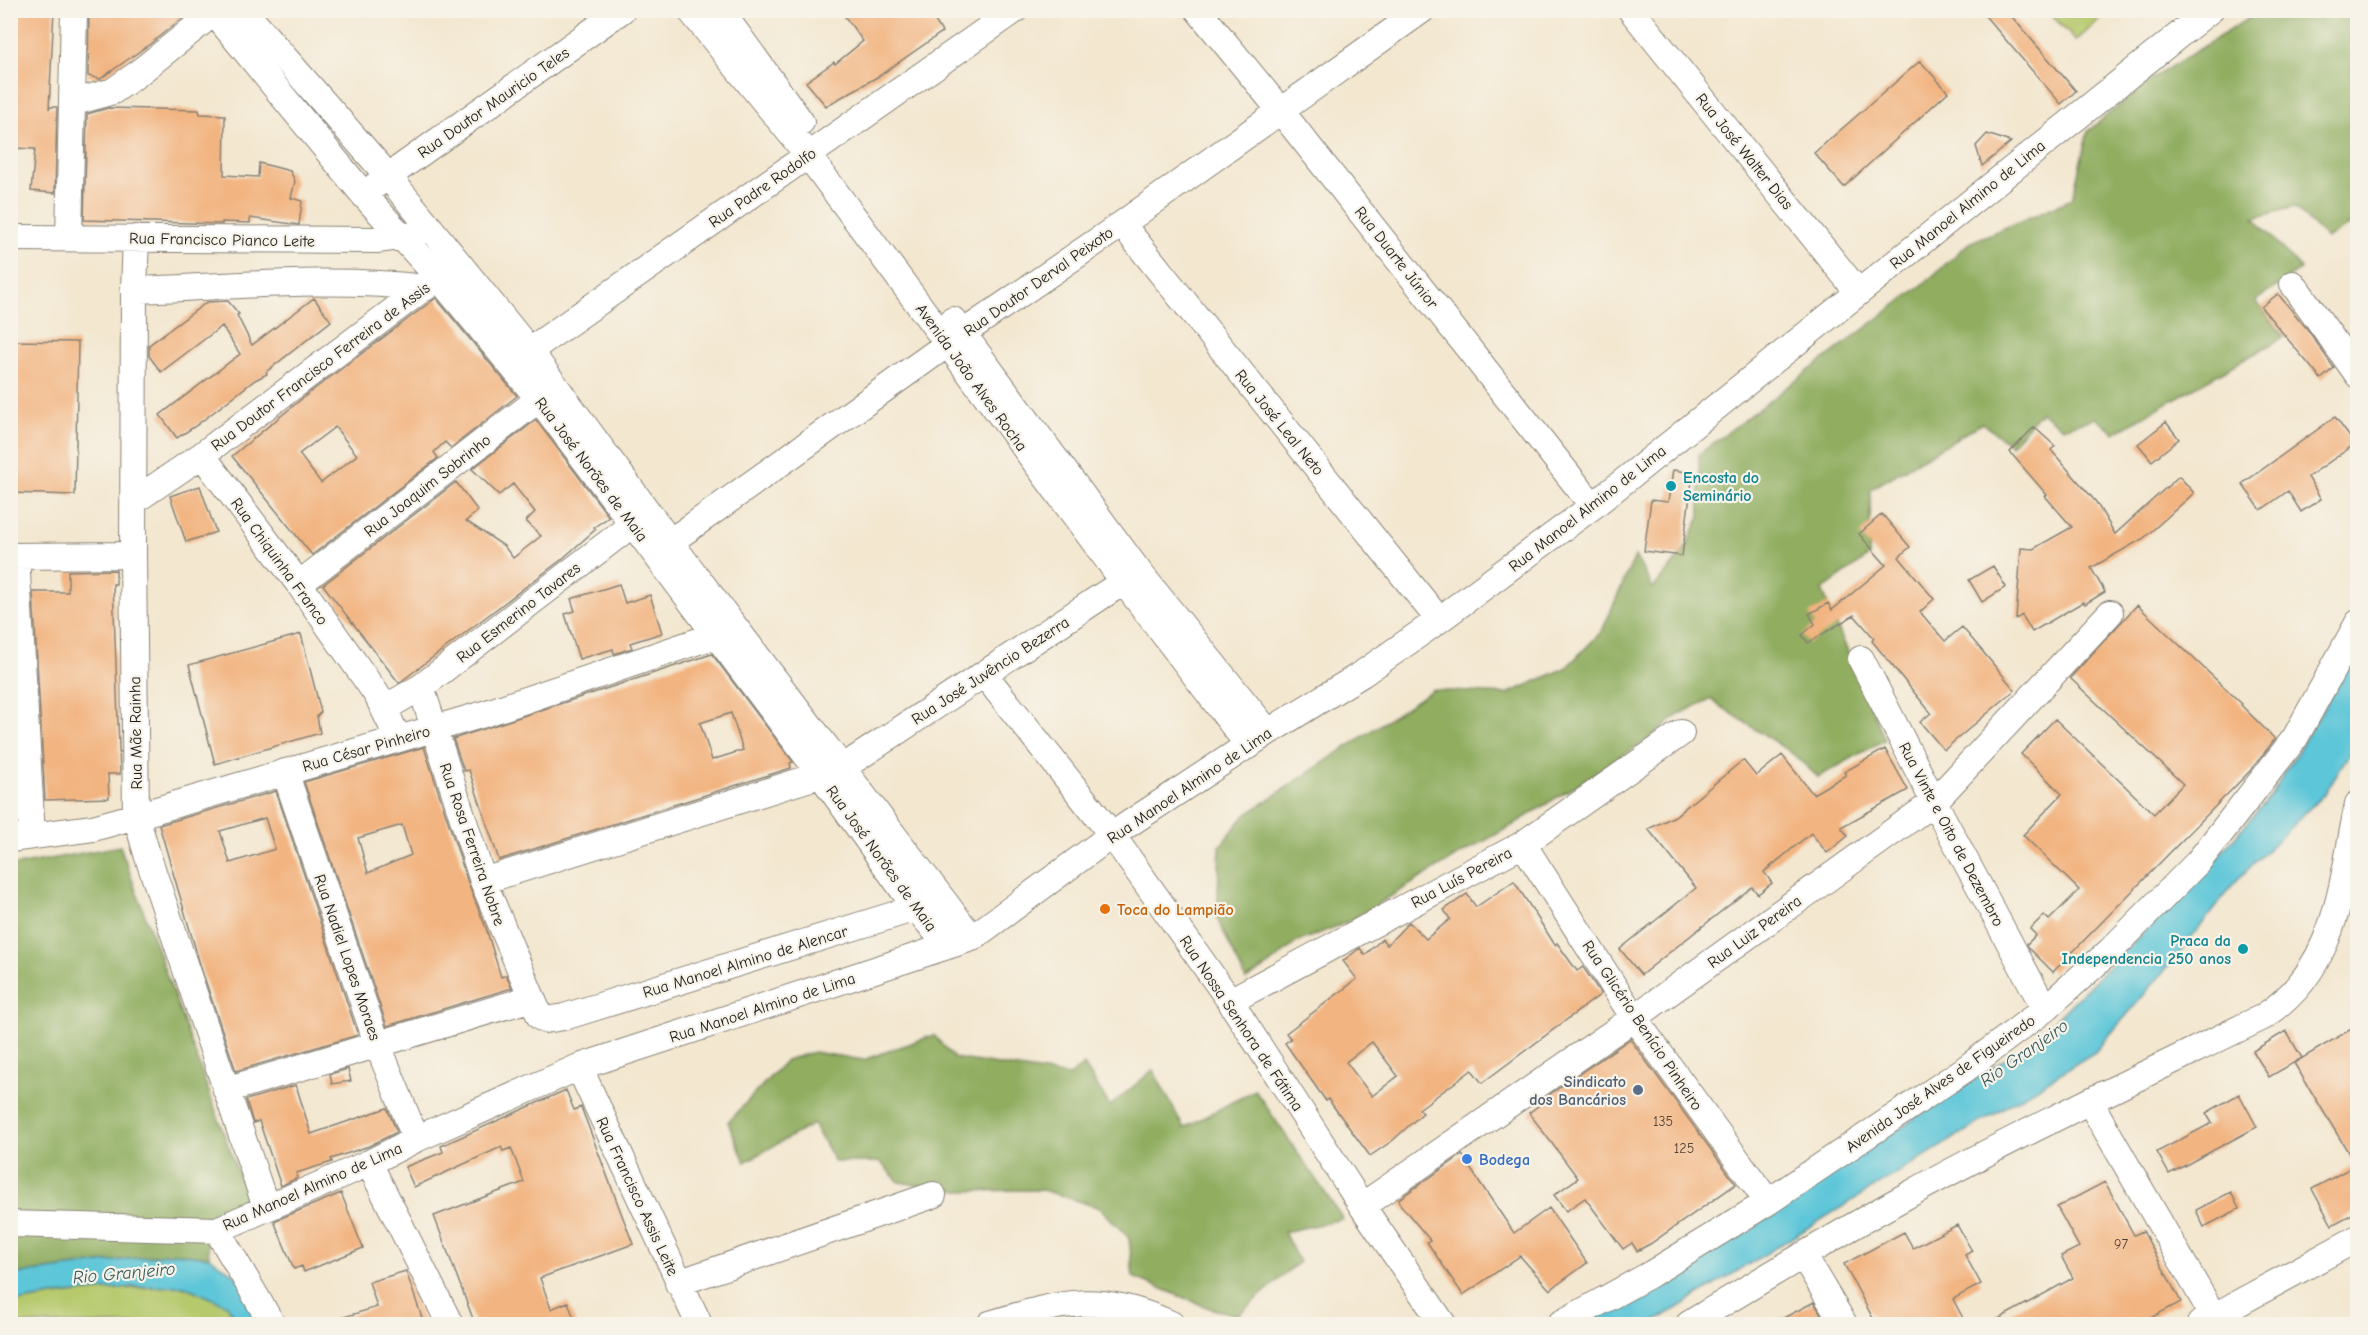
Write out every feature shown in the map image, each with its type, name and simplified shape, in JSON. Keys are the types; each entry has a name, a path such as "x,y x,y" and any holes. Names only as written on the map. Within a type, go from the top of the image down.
{"street":[{"path":"69,238 74,10"},
{"name":"Rua José Norões de Maia","path":"243,10 433,230 520,357 832,772 916,908 960,942"},
{"name":"Rua Doutor Mauricio Teles","path":"363,194 622,10"},
{"name":"Avenida João Alves Rocha","path":"690,10 740,57 955,339 1131,577 1258,739"},
{"name":"Avenida João Alves Rocha","path":"720,10 740,57"},
{"name":"Rua Padre Rodolfo","path":"520,357 1015,10"},
{"name":"Rua Duarte Júnior","path":"1198,10 1280,110 1593,506"},
{"name":"Rua Doutor Derval Peixoto","path":"663,548 1422,10"},
{"name":"Rua José Walter Dias","path":"1631,10 1858,292"},
{"name":"Rua Manoel Almino de Lima","path":"10,1224 217,1230 579,1066 960,942 1112,835 1362,674 1593,506 2210,10"},
{"path":"72,103 113,91 214,11"},
{"name":"Rua José Norões de Maia","path":"214,11 363,194 403,238 432,282 520,357"},
{"name":"Rua José Leal Neto","path":"1122,224 1439,620"},
{"name":"Rua Francisco Pianco Leite","path":"10,238 377,240 403,238 433,230"},
{"name":"Rua Mãe Rainha","path":"136,238 133,555 136,816 266,1208"},
{"path":"134,290 350,282 432,282"},
{"name":"Rua Doutor Francisco Ferreira de Assis","path":"202,455 432,282"},
{"path":"2293,284 2358,375"},
{"name":"Rua Joaquim Sobrinho","path":"299,584 548,393"},
{"path":"134,501 202,455"},
{"name":"Rua Chiquinha Franco","path":"202,455 299,584 385,708 398,738"},
{"name":"Rua Esmerino Tavares","path":"385,708 421,687 641,518"},
{"name":"Rua José Norões de Maia","path":"663,548 716,635 945,904 960,942"},
{"path":"21,838 13,556 133,555"},
{"name":"Rua José Juvêncio Bezerra","path":"832,772 1131,577"},
{"name":"Rua Luiz Pereira","path":"1362,1206 1634,1018 1934,802 2110,613"},
{"name":"Avenida José Alves de Figueiredo","path":"1560,1324 1651,1274 1768,1202 1964,1070 2046,1009 2110,951 2198,862 2295,738 2358,623"},
{"name":"Rua César Pinheiro","path":"21,838 93,828 434,729 716,635"},
{"name":"Rua Vinte e Oito de Dezembro","path":"1861,658 1934,802 2046,1009"},
{"name":"Rua Nossa Senhora de Fátima","path":"984,674 1112,835 1230,1001 1362,1206 1443,1324"},
{"name":"Rua Rosa Ferreira Nobre","path":"421,687 483,881 532,998"},
{"name":"Rua Luís Pereira","path":"1230,1001 1523,844 1681,733"},
{"name":"Rua Nadiel Lopes Moraes","path":"285,772 377,1043 416,1139"},
{"path":"483,881 832,772"},
{"path":"1689,1324 1803,1255 1918,1190 2281,1006 2297,990 2328,937 2358,804"},
{"name":"Rua Glicério Benício Pinheiro","path":"1523,844 1634,1018 1768,1202"},
{"name":"Rua Manoel Almino de Alencar","path":"532,998 540,1017 545,1020 564,1017 916,908 945,904"},
{"path":"226,1090 532,998"},
{"name":"Rua Francisco Assis Leite","path":"579,1066 699,1324"},
{"path":"2090,1101 2211,1322 2358,1238"},
{"path":"369,1163 450,1324"},
{"path":"678,1283 933,1195"},
{"path":"217,1230 272,1324"},
{"path":"1803,1255 1844,1324"},
{"path":"990,1324 1041,1309 1074,1303 1097,1302 1131,1309 1171,1324"}],"green space":[{"path":"2048,11 2109,11 2076,41"},
{"path":"2260,11 2357,11 2357,220 2327,239 2294,207 2254,218 2301,269 2256,301 2284,337 2114,433 2096,418 2063,428 2041,412 2011,445 1982,423 1871,489 1869,556 1822,590 1885,740 1818,777 1793,754 1710,699 1680,714 1643,743 1513,825 1350,921 1297,942 1246,980 1217,918 1220,846 1244,816 1432,690 1507,694 1566,668 1602,631 1635,556 1653,588 1683,553 1700,517 1699,454 1926,282 1969,243 2072,199 2088,131 2153,78"},
{"path":"120,846 249,1203 206,1216 209,1257 175,1253 11,1275 11,866"},
{"path":"934,1035 954,1058 1069,1076 1084,1065 1110,1106 1153,1070 1184,1128 1255,1090 1343,1219 1284,1232 1299,1262 1238,1315 1209,1308 1133,1277 1129,1238 1100,1208 1043,1190 959,1191 899,1182 880,1162 835,1162 813,1124 745,1162 728,1122 786,1060 814,1052 863,1060"},
{"path":"184,1286 228,1305 239,1324 11,1324 11,1303 97,1291"}],"water":[{"name":"Rio Granjeiro","path":"2357,652 2357,741 2325,793 2234,883 2178,955 2095,1052 1651,1324 1585,1324 1799,1193 2035,1040 2208,868 2272,794"},
{"name":"Rio Granjeiro","path":"175,1253 209,1257 237,1276 265,1324 239,1324 227,1305 184,1286 134,1287 57,1295 11,1303 10,1275"},
{"path":"1099,1310 1155,1324 1017,1324"}],"building":[{"path":"10,10 54,10 49,109 57,107 55,193 31,191 35,149 10,148"},
{"path":"89,10 192,10 150,44 100,79 88,76"},
{"path":"840,10 951,10 935,21 942,32 879,76 826,106 806,82 834,62 835,64 863,41"},
{"path":"1980,10 2006,10 2076,91 2061,104"},
{"path":"1920,61 1948,92 1844,187 1814,153"},
{"path":"108,108 199,110 200,114 225,115 224,175 258,177 259,163 290,171 295,181 291,198 302,201 299,225 250,218 250,223 222,222 222,224 84,220 87,114"},
{"path":"1987,134 2011,142 1982,166 1976,146"},
{"path":"2278,294 2308,330 2334,368 2321,379 2261,307"},
{"path":"314,298 331,321 266,372 267,374 255,380 177,438 160,415 240,354 222,326 161,372 149,356 149,345 207,302 228,301 239,314 237,315 252,345"},
{"path":"436,298 517,396 451,448 445,442 434,452 438,458 312,555 232,456 309,393","holes":["335,427 357,455 321,483 299,454"]},
{"path":"10,341 78,342 75,495 10,493"},
{"path":"2335,417 2355,444 2308,477 2321,499 2301,512 2288,491 2261,510 2242,484"},
{"path":"536,420 609,517 594,527 596,529 561,560 399,683 323,585 456,482 478,511 466,521 504,546 513,558 541,536 526,521 535,512 513,484 499,495 472,469"},
{"path":"2166,422 2179,439 2152,461 2138,444"},
{"path":"2034,427 2055,446 2051,450 2096,502 2115,534 2179,476 2194,493 2144,538 2091,568 2105,592 2085,604 2083,602 2032,632 2022,615 2016,619 2021,548 2033,549 2072,527 2010,452"},
{"path":"1673,470 1693,473 1682,556 1644,551 1651,500 1668,502"},
{"path":"200,486 216,532 186,542 170,496"},
{"path":"1882,514 1910,547 1899,557 1934,599 1920,612 1945,641 1962,627 2015,690 1944,750 1920,722 1931,713 1872,641 1874,638 1854,615 1808,643 1802,635 1815,624 1809,614 1828,603 1832,610 1886,565 1859,534"},
{"path":"1993,566 2006,587 1982,602 1969,580"},
{"path":"116,570 116,584 113,584 120,774 108,774 109,798 45,800 33,592 68,592 68,571"},
{"path":"619,584 625,603 650,595 662,633 630,643 632,648 614,654 613,649 579,659 565,614 575,611 571,599"},
{"path":"2137,605 2242,704 2275,739 2250,771 2053,972 2029,948 2027,944 2036,935 2030,929 2044,915 2049,920 2079,890 2023,835 2062,794 2021,754 2055,719 2154,814 2183,784 2070,678"},
{"path":"301,634 321,712 317,716 320,733 215,764 189,665"},
{"path":"712,654 793,762 790,763 791,768 499,860 469,770 464,771 453,739","holes":["731,713 743,750 712,760 700,723"]},
{"path":"424,747 501,977 506,975 512,988 387,1026 304,782","holes":["402,825 411,855 368,873 358,838"]},
{"path":"1885,749 1908,790 1841,827 1848,836 1827,853 1811,833 1764,872 1772,883 1758,894 1752,887 1641,975 1620,949 1696,888 1648,829 1675,816 1743,760 1756,776 1782,755 1813,794 1846,775 1844,772"},
{"path":"276,791 358,1035 236,1071 202,971 159,825","holes":["265,818 275,849 230,863 220,831"]},
{"path":"1514,881 1555,945 1557,943 1577,971 1583,967 1601,994 1482,1083 1472,1070 1419,1109 1423,1113 1392,1141 1370,1156 1328,1099 1326,1101 1285,1043 1291,1039 1286,1033 1357,979 1343,961 1360,948 1365,955 1382,939 1387,945 1409,922 1426,939 1450,919 1444,910 1467,894 1476,907","holes":["1372,1042 1398,1076 1372,1096 1346,1062"]},
{"path":"2358,1025 2358,1211 2332,1225 2312,1189 2356,1165 2294,1063"},
{"path":"2286,1031 2302,1058 2269,1077 2253,1051"},
{"path":"1630,1039 1736,1184 1637,1251 1632,1243 1623,1249 1585,1198 1566,1211 1554,1195 1578,1178 1529,1113 1547,1099 1546,1097"},
{"path":"348,1069 351,1081 332,1084 330,1074"},
{"path":"296,1085 311,1134 387,1108 397,1132 369,1146 331,1159 332,1162 296,1173 297,1178 281,1186 259,1121 253,1123 246,1100"},
{"path":"566,1090 574,1110 581,1107 633,1244 540,1278 551,1309 568,1302 576,1324 475,1324 434,1216 524,1182 511,1148 503,1151 501,1147 414,1187 405,1167 443,1152 441,1146"},
{"path":"2239,1094 2257,1127 2169,1174 2157,1152 2212,1123 2206,1113"},
{"path":"1462,1155 1472,1166 1470,1168 1514,1233 1549,1208 1587,1263 1550,1290 1520,1256 1463,1295 1427,1242 1430,1240 1399,1203 1399,1199"},
{"path":"2105,1182 2134,1235 2143,1231 2181,1302 2139,1324 1989,1324 2073,1278 2061,1256 2079,1247 2057,1207"},
{"path":"2231,1192 2239,1209 2204,1227 2196,1210"},
{"path":"341,1193 363,1248 304,1272 302,1266 294,1269 274,1221"},
{"path":"1957,1225 1972,1251 1965,1255 1981,1284 1953,1299 1966,1324 1876,1324 1844,1264 1904,1232 1913,1248"},
{"path":"406,1271 424,1324 334,1324 334,1320 377,1307 369,1282"},
{"path":"1814,1302 1827,1324 1772,1324"}],"place":[{"name":"Encosta do Seminário","path":"1671,486"},
{"name":"Toca do Lampião","path":"1105,909"},
{"name":"Praca da Independencia 250 anos","path":"2243,949"},
{"name":"Sindicato dos Bancários","path":"1638,1090"},
{"name":"Bodega","path":"1467,1159"}]}
